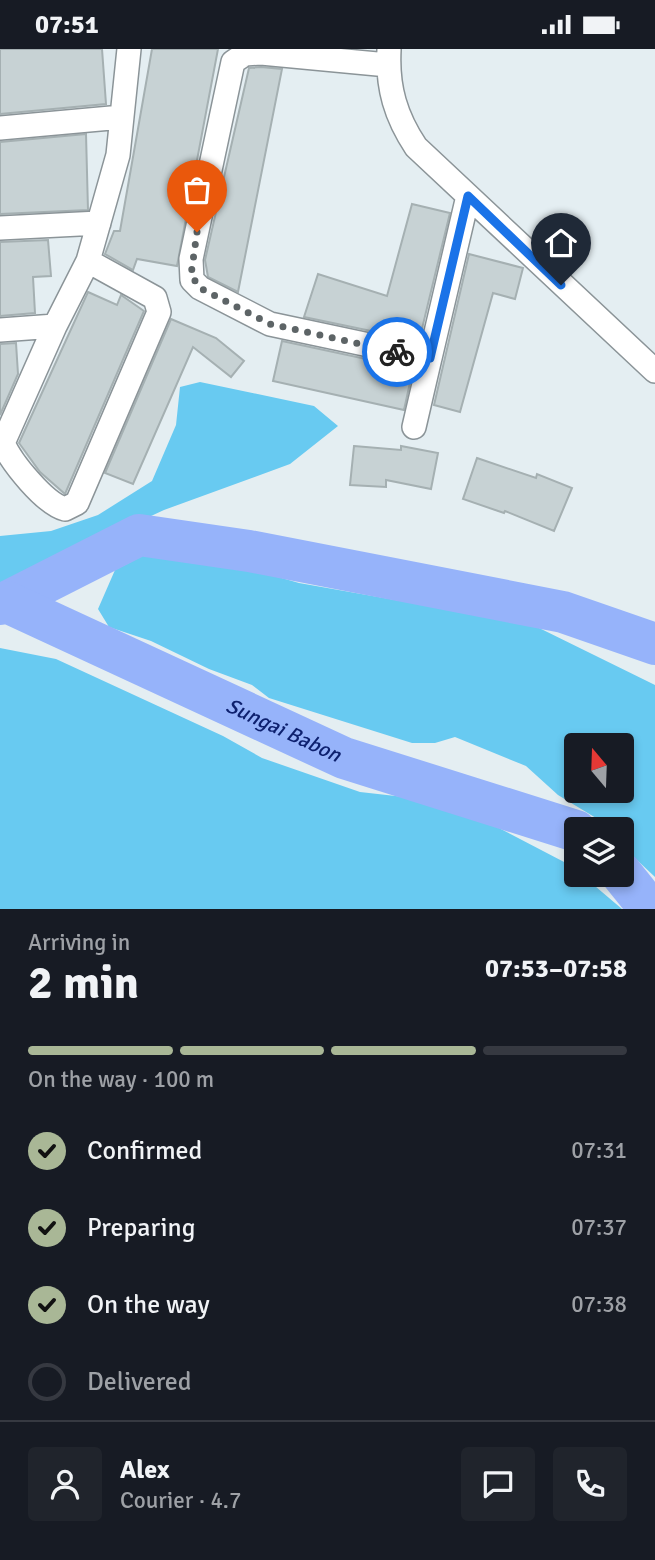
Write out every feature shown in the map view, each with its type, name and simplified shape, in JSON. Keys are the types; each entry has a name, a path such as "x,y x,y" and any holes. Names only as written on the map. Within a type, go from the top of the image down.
{"street":[{"path":"88,261 155,298 159,308 78,503 69,509 61,509 10,460 2,443 88,261 118,155 129,49"},
{"path":"430,358 270,324 200,288 191,275 191,258 233,62 245,54 389,57 398,121 416,147 655,371"},
{"path":"0,128 122,117"},
{"path":"414,427 468,196"},
{"path":"0,228 99,223"},
{"path":"0,330 55,326"}],"shaded area":[{"path":"200,382 314,406 338,426 290,464 164,510 0,586 0,536 51,531 98,515 152,481 176,425 180,387"},
{"path":"150,552 203,555 299,583 531,624 655,685 655,877 634,857 634,817 594,817 571,803 634,803 634,733 564,733 564,799 526,766 455,737 435,743 412,743 269,698 252,685 209,669 151,641 109,627 98,609 115,570"},
{"path":"0,648 56,659 223,736 262,758 360,792 449,802 564,862 564,887 596,887 622,909 0,909"}],"building":[{"path":"0,49 102,49 106,104 0,114"},
{"path":"152,49 218,49 177,266 137,259 133,270 105,254 114,231 120,231"},
{"path":"249,68 282,69 238,292 208,277 205,260"},
{"path":"86,134 88,210 0,214 0,142"},
{"path":"412,204 450,213 419,341 304,317 318,274 387,296"},
{"path":"48,240 51,276 33,277 35,313 0,316 0,242"},
{"path":"469,254 523,268 515,299 493,293 460,412 434,405"},
{"path":"88,292 117,305 121,295 144,311 65,494 40,472 19,443"},
{"path":"171,319 216,338 244,361 231,377 193,347 133,484 105,473"},
{"path":"282,341 413,369 404,410 273,381"},
{"path":"16,343 18,374 0,415 0,344"},
{"path":"354,446 401,450 401,446 438,453 431,489 386,480 386,487 350,485"},
{"path":"477,458 536,478 537,474 572,488 554,531 505,511 504,513 463,499"}],"waterway":[{"path":"7,602 139,535 249,551 563,612 655,644"},
{"name":"Sungai Babon","path":"0,604 7,602 344,758 564,827"},
{"name":"Sungai Babon","path":"632,887 650,909"}],"way so far":[{"path":"197,232 191,258 191,275 200,288 270,324 397,352"}],"route":[{"path":"397,352 430,358 468,196 561,285"}]}
